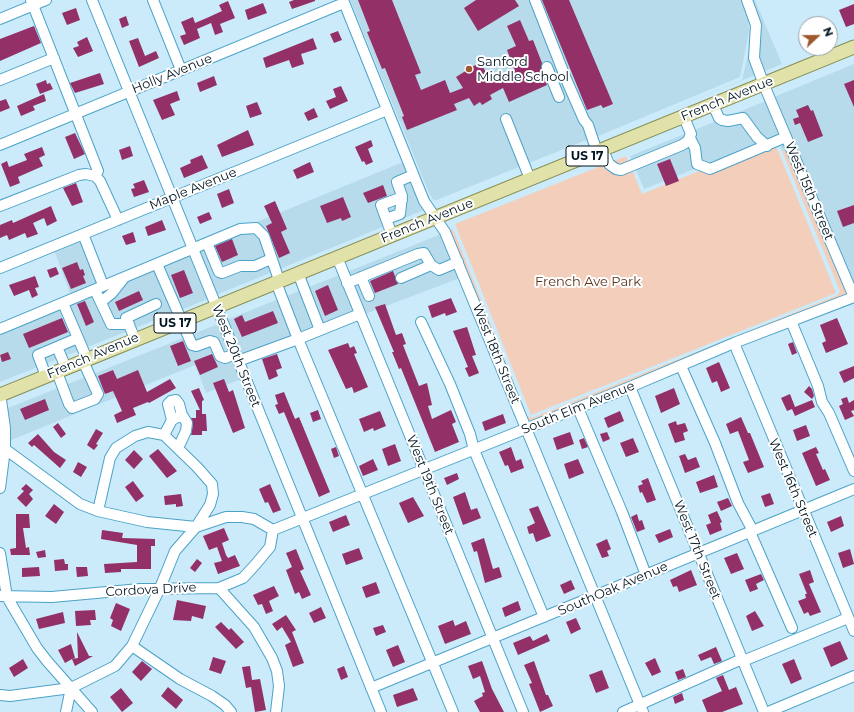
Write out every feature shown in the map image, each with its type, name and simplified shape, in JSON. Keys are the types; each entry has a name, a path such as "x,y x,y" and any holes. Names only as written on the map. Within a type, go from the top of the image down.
{"main road":[{"name":"French Avenue","path":"0,394 764,85 854,47"}],"street":[{"path":"0,19 32,3 46,0"},
{"name":"West 20th Street","path":"92,0 128,92 381,712"},
{"path":"153,0 181,70"},
{"path":"535,0 584,120 588,125 600,151 609,164 616,169 621,170 682,145 690,138"},
{"name":"West 15th Street","path":"747,0 756,25 754,58 854,297"},
{"name":"Holly Avenue","path":"0,145 344,2"},
{"name":"West 18th Street","path":"344,2 424,202 445,232 458,262 642,708"},
{"path":"32,3 77,113 98,171 95,176"},
{"path":"0,80 54,58"},
{"path":"547,67 559,97"},
{"path":"713,105 719,118 728,121 743,118 757,137 767,146"},
{"name":"Maple Avenue","path":"0,268 387,110"},
{"path":"684,117 691,134 690,138 695,148 698,164 710,169 786,137"},
{"path":"506,119 530,179"},
{"path":"0,206 79,175 95,176 106,190 118,220"},
{"path":"385,216 400,214 402,196 397,182 413,175"},
{"path":"392,235 381,205 397,199 401,203"},
{"path":"0,329 240,229 256,228 264,236 298,339 453,712"},
{"path":"83,234 101,280"},
{"path":"207,243 216,266 219,272 222,273 240,266 255,266 271,259"},
{"path":"347,283 418,254 424,253 431,265 439,270 458,262"},
{"name":"West 19th Street","path":"337,257 523,712"},
{"path":"157,264 192,346 210,341 214,342 220,356 225,358 237,358 298,339 360,314"},
{"path":"401,278 431,265"},
{"path":"298,273 320,330"},
{"path":"361,277 369,296"},
{"path":"100,302 112,293 124,278"},
{"path":"95,290 110,324 129,324"},
{"name":"South Elm Avenue","path":"273,530 303,520 734,343 854,297"},
{"path":"57,347 56,372 69,404 72,408 95,399 98,394 78,338 63,303"},
{"path":"135,339 126,318 156,304"},
{"path":"791,321 818,386 822,402 831,418 854,471"},
{"path":"421,322 450,384 470,434 474,450 544,617"},
{"path":"56,372 38,355 78,338"},
{"name":"West 16th Street","path":"734,343 802,511 854,631"},
{"path":"680,366 715,443 738,504 792,628"},
{"name":"West 17th Street","path":"630,387 764,712"},
{"path":"0,394 3,427 3,453 0,488"},
{"path":"172,420 168,404 171,401 176,400 180,404 182,415 187,423 186,431 178,448"},
{"path":"578,408 620,506 646,575"},
{"path":"164,435 172,420 182,415"},
{"path":"0,695 10,696 71,688 115,666 132,646 160,588 175,551 196,526 210,505 213,494 212,484 164,435 148,432 135,436 116,448 110,458 98,511"},
{"path":"3,453 72,499 98,511 147,522 196,526 226,517 242,516 254,518 273,530"},
{"name":"SouthOak Avenue","path":"371,688 433,664 854,489"},
{"name":"Cordova Drive","path":"4,596 52,597 160,588 219,588 243,578 270,547 273,530"},
{"path":"0,553 4,596 37,648 92,712"},
{"path":"219,588 254,627 272,658 277,671 279,686 276,712"},
{"path":"623,712 642,708 742,660 848,618"},
{"path":"132,646 180,679 212,696 225,705 231,712"},
{"path":"768,712 780,710 854,676"},
{"path":"66,712 71,688"}],"shaded area":[{"name":"Sanford Middle School","path":"350,0 532,0 589,139 434,201 429,193"},
{"path":"539,0 742,0 748,15 749,32 740,77 596,137"},
{"path":"746,0 755,0 782,64 660,114 742,80 753,33"},
{"path":"854,64 854,286 774,97"},
{"path":"766,101 786,150 782,151 777,139 773,138 644,189 630,156"},
{"path":"403,162 419,203 424,210 216,295 196,247"},
{"path":"441,234 460,278 365,314 347,272"},
{"path":"88,236 108,284 188,251 208,299 0,382 0,328 72,299 54,250"},
{"path":"339,275 356,317 243,361 226,320"},
{"path":"218,324 241,379 206,393 195,365 9,441 8,408"}],"green space":[{"name":"French Ave Park","path":"774,141 836,293 531,415 455,224 626,156 642,194"},
{"path":"786,150 848,295 529,423 449,230 453,229 527,416 532,418 838,295 840,291 782,151"}],"building":[{"path":"294,0 315,1 292,9 289,2"},
{"path":"358,0 392,0 421,73 415,75 421,90 445,80 450,93 463,88 456,77 480,62 491,81 515,71 507,50 516,46 507,26 520,20 529,41 533,40 542,63 541,69 547,85 509,102 503,88 490,95 492,99 482,105 480,102 474,106 469,98 454,104 457,110 407,130 402,117 404,116 385,68 382,69 367,32 370,31"},
{"path":"476,0 515,0 519,6 478,31 464,8"},
{"path":"542,0 569,0 613,104 603,108 601,105 587,110"},
{"path":"228,1 235,18 220,24 223,32 215,35 211,23 197,29 200,38 184,45 180,36 186,34 181,22 193,17 195,23 209,17 222,11 219,5"},
{"path":"263,3 267,13 248,20 245,10"},
{"path":"854,4 854,24 846,27 839,10"},
{"path":"76,8 80,20 67,25 62,13"},
{"path":"126,16 129,25 122,28 119,19"},
{"path":"34,26 41,43 0,61 0,39"},
{"path":"338,31 342,40 334,43 330,34"},
{"path":"87,37 93,51 78,57 73,48 79,46 77,42"},
{"path":"138,38 145,56 156,51 159,58 139,67 129,41"},
{"path":"313,38 317,49 301,54 304,64 292,68 289,60 266,68 263,58"},
{"path":"100,73 104,84 75,93 70,83"},
{"path":"214,76 217,85 200,92 197,83"},
{"path":"46,80 47,84 50,83 53,89 40,94 36,84"},
{"path":"854,80 854,107 844,84"},
{"path":"341,86 348,101 330,109 326,101 336,97 333,89"},
{"path":"177,91 180,100 170,104 175,115 162,120 153,100"},
{"path":"44,94 46,101 33,106 35,110 21,116 17,106"},
{"path":"6,99 10,108 0,112 0,101"},
{"path":"257,102 262,114 250,118 246,106"},
{"path":"808,105 811,111 813,110 823,136 808,142 800,123 795,125 793,119 799,117 796,110"},
{"path":"314,108 318,117 308,121 304,113"},
{"path":"248,130 254,145 222,157 217,145"},
{"path":"75,133 85,154 74,159 65,137"},
{"path":"371,140 373,146 368,149 373,162 366,165 364,161 362,162 355,147"},
{"path":"130,146 133,156 122,160 119,150"},
{"path":"42,147 45,155 39,158 43,166 18,177 20,183 10,187 1,164 7,161 9,167 27,160 24,154"},
{"path":"202,155 208,168 184,178 180,168 191,163 190,160"},
{"path":"670,159 679,181 666,186 657,164"},
{"path":"310,162 314,172 297,179 293,170"},
{"path":"144,180 149,192 134,197 131,189 135,188 133,184"},
{"path":"76,183 83,202 72,206 63,188"},
{"path":"383,185 387,196 368,203 363,193"},
{"path":"229,189 234,203 222,208 217,194"},
{"path":"343,197 351,217 342,221 341,218 327,223 320,206"},
{"path":"275,201 287,229 281,232 290,253 279,258 266,226 272,223 264,206"},
{"path":"854,205 854,223 843,227 837,211"},
{"path":"51,206 57,221 47,226 44,218 33,223 38,234 27,238 25,233 9,240 7,235 0,238 0,225 12,220 13,223"},
{"path":"209,212 212,219 200,224 197,217"},
{"path":"162,220 166,230 148,236 145,227"},
{"path":"133,232 136,242 126,245 122,236"},
{"path":"232,239 238,255 222,262 215,246"},
{"path":"77,262 80,270 83,269 85,275 83,276 86,283 71,289 62,268"},
{"path":"56,267 59,274 50,278 47,270"},
{"path":"184,270 193,293 180,298 171,275"},
{"path":"393,271 398,284 375,293 370,281"},
{"path":"35,276 39,287 35,288 38,295 32,298 29,290 14,296 9,285"},
{"path":"328,285 338,310 325,316 315,291"},
{"path":"139,291 143,300 119,311 115,302"},
{"path":"451,298 457,312 446,316 445,313 432,318 428,306"},
{"path":"85,301 94,322 86,326 77,304"},
{"path":"385,304 396,335 402,333 406,344 403,345 419,386 427,383 432,405 428,406 432,419 451,410 456,422 452,424 459,442 435,452 401,368 399,369 392,352 394,352 375,307"},
{"path":"273,311 278,323 242,337 234,319 242,315 245,322"},
{"path":"62,318 68,332 29,348 23,334"},
{"path":"837,318 848,344 826,353 822,343 826,341 820,325"},
{"path":"467,327 476,355 472,356 479,373 469,377 465,368 468,367 453,331"},
{"path":"183,341 191,361 178,366 170,346"},
{"path":"793,342 797,353 792,355 788,344"},
{"path":"348,343 350,348 354,346 357,353 354,354 368,387 354,393 352,387 346,389 328,350"},
{"path":"8,352 11,359 2,362 0,355"},
{"path":"212,354 218,367 200,375 194,361"},
{"path":"277,354 282,368 276,370 278,376 269,380 262,359"},
{"path":"719,362 730,388 721,392 717,381 712,383 706,368"},
{"path":"854,366 854,378 844,383 839,372"},
{"path":"113,370 117,379 138,370 147,392 170,379 176,388 149,403 148,402 133,408 136,415 117,423 114,415 122,411 113,391 105,394 98,376"},
{"path":"224,379 229,392 233,390 245,428 233,433 213,383"},
{"path":"809,386 812,389 814,396 812,399 804,392"},
{"path":"199,388 204,400 202,401 202,414 206,414 207,431 202,431 202,435 191,435 193,424 191,418 196,418 196,410 200,410 191,391"},
{"path":"674,388 680,404 661,413 655,396"},
{"path":"284,392 295,419 299,417 330,492 319,497 284,412 279,414 275,405 278,404 275,395"},
{"path":"790,394 795,407 812,400 815,407 795,416 792,409 787,411 781,398"},
{"path":"847,397 849,403 854,400 854,410 851,411 854,416 845,420 839,406 843,404 841,399"},
{"path":"45,399 49,410 25,420 20,409"},
{"path":"318,410 321,419 313,422 310,413"},
{"path":"380,411 386,426 374,431 373,428 364,432 359,419"},
{"path":"620,411 624,421 608,428 604,418"},
{"path":"503,414 506,423 485,431 482,422"},
{"path":"741,417 748,433 750,433 764,467 748,473 743,462 749,460 738,431 730,434 726,424"},
{"path":"676,421 677,425 685,423 688,431 683,433 685,440 675,443 668,424"},
{"path":"58,423 66,434 61,438 53,427"},
{"path":"806,425 810,436 797,441 793,430"},
{"path":"96,429 103,433 94,450 87,445"},
{"path":"570,432 574,444 557,450 553,438"},
{"path":"607,432 610,439 603,442 600,434"},
{"path":"38,434 54,452 66,460 60,468 34,445 32,447 28,443"},
{"path":"584,438 588,447 582,449 579,440"},
{"path":"633,438 639,452 626,457 620,443"},
{"path":"395,444 401,461 388,466 382,449"},
{"path":"336,447 339,456 334,458 331,449"},
{"path":"511,447 516,461 521,459 524,468 511,473 508,465 505,466 499,452"},
{"path":"816,447 819,453 816,454 823,470 825,469 830,480 816,486 802,453"},
{"path":"158,449 177,471 167,478 149,456"},
{"path":"134,450 143,459 134,469 125,460"},
{"path":"685,454 688,460 696,457 700,467 685,473 679,456"},
{"path":"373,459 378,470 363,476 359,466"},
{"path":"578,459 584,473 569,479 564,464"},
{"path":"78,462 87,467 81,477 73,472"},
{"path":"457,473 459,479 447,485 444,478"},
{"path":"714,475 718,487 700,493 696,482"},
{"path":"648,478 656,500 647,503 642,492 640,493 638,486 643,484 641,481"},
{"path":"133,481 144,496 136,502 125,487"},
{"path":"26,484 33,490 29,494 33,499 26,507 17,498 24,491 21,489"},
{"path":"270,484 281,510 273,513 268,502 265,503 259,489"},
{"path":"465,492 471,510 477,508 481,518 463,525 453,497"},
{"path":"770,493 774,504 765,507 761,496"},
{"path":"181,494 183,506 176,507 176,504 165,505 164,496"},
{"path":"413,497 424,516 408,523 399,503"},
{"path":"728,498 732,506 721,511 717,502"},
{"path":"54,504 64,512 56,524 45,516"},
{"path":"538,506 551,536 536,542 533,533 529,534 527,527 535,523 529,509"},
{"path":"717,511 722,522 720,523 722,530 710,535 706,525 711,523 708,515"},
{"path":"16,514 29,514 30,528 23,528 26,548 29,547 30,555 11,555 10,549 16,548"},
{"path":"637,514 639,521 642,520 645,529 637,532 631,517"},
{"path":"346,515 350,525 333,532 329,522"},
{"path":"841,516 844,526 831,532 827,522"},
{"path":"224,528 229,540 222,543 226,555 228,558 235,555 240,566 218,574 214,563 222,561 217,547 209,550 203,536"},
{"path":"670,529 673,537 659,543 655,535"},
{"path":"102,530 123,533 122,538 155,539 155,546 151,546 151,569 121,569 121,572 105,573 104,564 137,562 137,545 101,539"},
{"path":"484,538 493,569 499,567 502,577 485,583 477,551 474,552 471,543"},
{"path":"607,539 611,549 607,551 609,556 602,558 596,544"},
{"path":"359,548 363,559 346,565 342,554"},
{"path":"296,549 304,569 300,571 311,595 302,599 299,592 295,594 286,570 292,567 286,553"},
{"path":"850,549 854,564 843,568 838,553"},
{"path":"45,550 46,557 38,558 36,552"},
{"path":"737,553 744,569 731,574 724,558"},
{"path":"64,559 65,564 68,564 68,570 55,571 54,560"},
{"path":"197,559 202,563 195,572 190,568"},
{"path":"39,567 40,576 22,577 22,568"},
{"path":"76,567 87,567 88,576 77,577"},
{"path":"691,570 697,585 679,592 677,586 673,587 670,580"},
{"path":"810,570 814,582 809,584 821,612 810,616 808,612 804,614 798,601 806,598 805,594 807,594 799,574"},
{"path":"761,574 764,580 756,584 758,589 750,592 745,580"},
{"path":"571,580 575,589 564,594 560,585"},
{"path":"376,582 380,593 366,598 362,587"},
{"path":"274,586 279,596 269,601 273,611 266,614 262,604 258,605 253,595"},
{"path":"177,600 206,606 203,619 192,616 191,621 173,620"},
{"path":"518,601 521,610 505,617 502,608"},
{"path":"116,603 130,609 121,631 111,626 113,620 110,618"},
{"path":"321,607 326,618 314,623 309,613"},
{"path":"95,610 96,620 90,620 91,625 76,626 75,611"},
{"path":"755,611 764,626 752,631 746,616"},
{"path":"63,612 65,623 39,629 36,619"},
{"path":"286,615 296,630 292,632 304,663 293,667 285,645 291,642 282,627 277,631 272,624"},
{"path":"576,618 581,629 571,634 566,622"},
{"path":"453,620 455,626 466,621 471,634 445,644 438,626"},
{"path":"221,622 229,630 231,628 244,642 236,649 215,627"},
{"path":"383,625 386,632 376,636 373,628"},
{"path":"77,632 89,656 93,656 75,666 72,659 78,658"},
{"path":"547,634 550,641 518,655 513,643 530,636 533,641"},
{"path":"840,641 848,659 831,667 823,648"},
{"path":"71,644 75,658 65,663 58,650"},
{"path":"398,645 405,662 393,667 386,650"},
{"path":"716,647 722,661 714,664 711,657 701,661 698,655"},
{"path":"213,657 226,661 221,674 209,670"},
{"path":"655,658 661,672 652,676 645,663"},
{"path":"23,659 28,668 14,677 9,668"},
{"path":"794,659 802,679 791,684 782,664"},
{"path":"142,661 152,669 141,681 132,672"},
{"path":"482,661 492,689 504,712 480,712 474,701 483,696 482,693 485,692 480,676 473,679 468,666"},
{"path":"534,661 546,695 548,695 553,706 540,712 529,684 532,683 524,665"},
{"path":"250,666 252,680 260,679 266,710 255,712 251,687 246,688 242,667"},
{"path":"344,666 348,677 341,680 337,669"},
{"path":"683,669 686,677 678,680 675,672"},
{"path":"602,670 609,688 596,693 589,675"},
{"path":"723,675 729,690 736,687 743,704 722,712 707,712 702,700 722,691 716,678"},
{"path":"168,687 183,700 176,709 161,696"},
{"path":"121,688 133,703 122,712 110,697"},
{"path":"413,688 418,700 397,707 393,695"},
{"path":"682,693 684,700 675,704 673,697"}],"place":[{"name":"Sanford Middle School","path":"469,69"}]}
